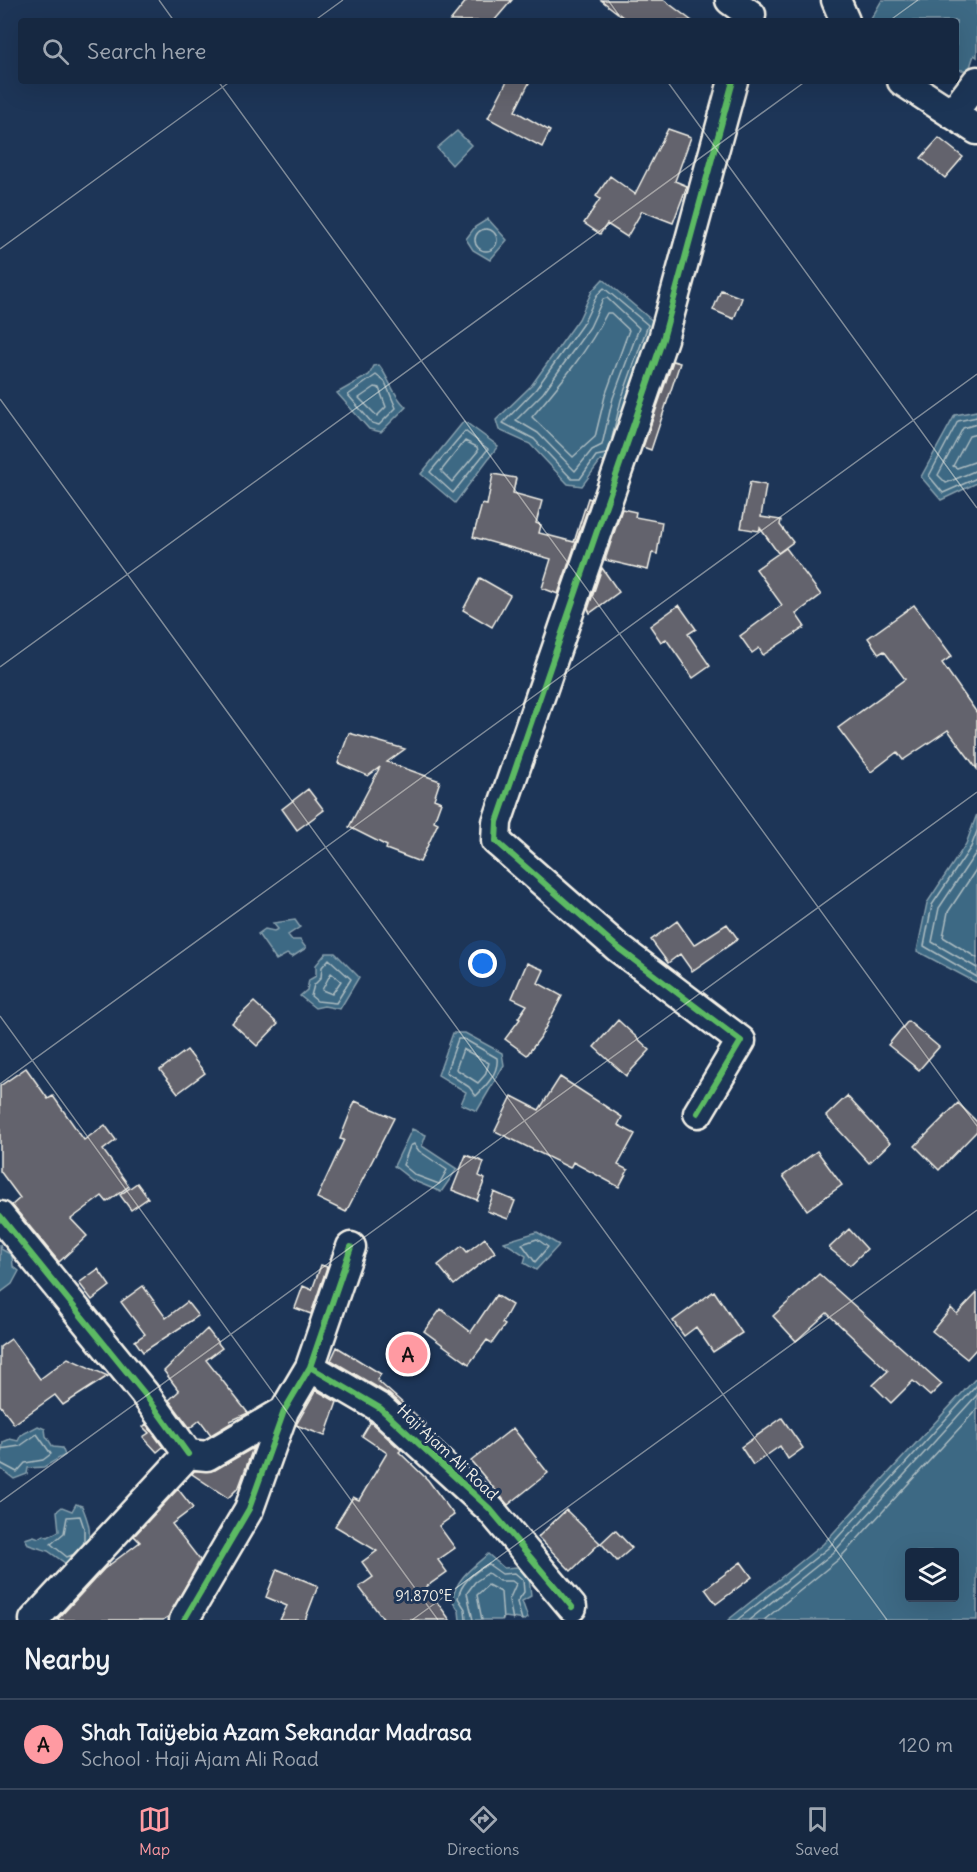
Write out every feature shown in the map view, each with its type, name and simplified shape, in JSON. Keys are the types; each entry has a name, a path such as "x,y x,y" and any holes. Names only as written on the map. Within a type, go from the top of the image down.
{"street":[{"path":"730,0 751,15 750,18"},
{"path":"836,0 844,18"},
{"path":"951,114 977,81"},
{"path":"698,1113 741,1041 616,947 496,842 497,822 663,339 732,84"},
{"path":"906,84 977,130"},
{"path":"0,1216 144,1393 188,1454 207,1456 284,1412"},
{"path":"184,1620 249,1509 284,1412 310,1367 351,1247"},
{"name":"Haji Ajam Ali Road","path":"310,1367 380,1408 397,1423 490,1509 572,1607"},
{"path":"34,1620 188,1454"}],"water":[{"path":"882,0 977,0 977,57 974,55 969,70 959,70 959,18 872,18"},
{"path":"457,131 471,145 452,165 437,148"},
{"path":"488,219 507,240 490,260 473,250 466,239 475,227"},
{"path":"603,279 655,323 609,465 601,460 582,486 568,484 530,444 499,430 496,420 531,386 579,319 592,291"},
{"path":"379,365 398,398 406,407 381,432 369,429 337,393 369,375 374,366"},
{"path":"977,411 977,483 941,500 921,477 955,415"},
{"path":"464,421 498,446 455,503 421,474"},
{"path":"977,814 977,983 917,951 927,903 966,844"},
{"path":"295,920 300,927 288,935 292,940 300,940 306,948 292,957 287,954 276,960 258,934 265,929 274,931 278,929 273,923"},
{"path":"326,953 335,953 359,977 340,1009 324,1006 315,1008 300,996 307,990 309,980 316,976 316,965"},
{"path":"453,1033 465,1033 502,1053 504,1065 477,1111 461,1104 466,1092 438,1075"},
{"path":"412,1129 426,1135 422,1146 457,1169 441,1192 412,1180 394,1166"},
{"path":"537,1232 559,1245 536,1270 524,1263 526,1256 504,1242"},
{"path":"0,1244 1,1249 12,1255 13,1266 19,1271 12,1284 0,1293"},
{"path":"977,1377 977,1620 728,1620 823,1544"},
{"path":"38,1426 45,1429 46,1436 53,1447 62,1448 65,1455 44,1467 28,1468 27,1474 14,1479 0,1468 3,1442 10,1439 18,1441 21,1435"},
{"path":"76,1504 82,1506 89,1525 89,1532 86,1544 68,1565 48,1551 29,1545 25,1539 34,1536 39,1538 44,1535 48,1537 59,1531 57,1511 62,1507 72,1511"},
{"path":"488,1554 504,1568 517,1567 529,1577 531,1596 522,1601 528,1618 525,1620 505,1617 501,1620 460,1620 459,1611 452,1600 454,1592 466,1574"}],"building":[{"path":"467,0 512,0 497,18 452,18"},
{"path":"601,0 664,0 688,18 624,18"},
{"path":"505,84 528,84 515,111 550,131 542,147 488,118"},
{"path":"668,129 691,137 675,181 687,186 673,223 642,211 627,237 607,224 600,234 584,223 600,199 596,196 610,176 635,194"},
{"path":"939,138 963,157 945,178 921,158"},
{"path":"721,290 742,298 734,319 713,310"},
{"path":"673,361 680,363 651,450 643,447"},
{"path":"493,474 516,478 513,493 542,501 536,523 541,525 539,533 574,542 588,498 591,499 558,594 542,588 551,559 473,537 482,504 487,505"},
{"path":"750,482 766,485 761,517 781,520 780,525 793,542 778,553 760,528 759,531 741,528"},
{"path":"622,509 636,512 635,517 662,522 657,554 652,553 648,570 605,560"},
{"path":"786,548 821,595 796,614 805,627 763,655 759,648 752,653 740,636 782,605 756,569"},
{"path":"602,568 619,592 590,613 588,609"},
{"path":"480,578 510,595 492,627 463,610"},
{"path":"679,605 696,629 688,634 710,666 693,678 666,639 661,642 650,626"},
{"path":"914,605 952,656 942,663 977,713 977,769 948,730 903,760 897,752 871,772 838,728 905,679 884,651 879,654 868,638"},
{"path":"349,733 405,749 387,762 440,781 434,799 441,802 434,821 438,823 420,862 386,849 387,846 349,827 380,767 368,776 338,763"},
{"path":"308,789 324,810 297,830 282,809"},
{"path":"677,921 694,945 727,924 738,939 692,971 680,954 668,963 651,940"},
{"path":"527,963 544,970 538,983 562,996 540,1038 527,1055 505,1039 527,1005 512,998"},
{"path":"254,1002 278,1024 257,1046 232,1023"},
{"path":"618,1020 650,1050 626,1076 594,1047"},
{"path":"908,1021 939,1047 919,1070 888,1045"},
{"path":"187,1050 205,1073 178,1093 160,1070"},
{"path":"26,1068 48,1099 53,1096 84,1140 105,1125 116,1140 103,1150 129,1186 107,1202 102,1196 71,1219 87,1236 59,1262 12,1205 20,1198 0,1171 0,1086"},
{"path":"560,1077 622,1117 618,1125 635,1134 618,1165 628,1170 619,1187 573,1162 570,1168 495,1131 512,1096 539,1110"},
{"path":"847,1096 890,1143 869,1163 826,1116"},
{"path":"355,1101 394,1118 346,1212 317,1198 344,1140 340,1139"},
{"path":"958,1103 977,1122 977,1131 939,1170 915,1146"},
{"path":"817,1151 842,1185 807,1210 783,1176"},
{"path":"466,1155 484,1162 479,1176 485,1179 477,1200 452,1190"},
{"path":"137,1183 148,1198 131,1210 120,1195"},
{"path":"494,1192 515,1201 508,1219 487,1211"},
{"path":"849,1229 867,1249 850,1265 829,1248"},
{"path":"485,1238 495,1252 454,1285 438,1265 462,1246 467,1252"},
{"path":"321,1265 327,1267 311,1314 295,1308 303,1286 312,1290"},
{"path":"98,1269 110,1286 92,1300 79,1283"},
{"path":"819,1274 942,1384 930,1396 913,1381 891,1403 873,1385 888,1371 827,1313 796,1341 773,1316"},
{"path":"143,1286 166,1318 187,1302 198,1316 143,1352 135,1341 145,1334 121,1302"},
{"path":"714,1291 742,1333 713,1352 696,1327 684,1336 673,1321"},
{"path":"977,1293 977,1348 967,1359 932,1331 951,1308 957,1314"},
{"path":"496,1295 512,1305 502,1323 505,1325 492,1343 487,1340 469,1364 424,1331 441,1309 471,1332"},
{"path":"207,1329 222,1348 206,1360 248,1413 230,1421 231,1423 211,1435 200,1420 190,1428 169,1400 179,1391 164,1371"},
{"path":"11,1339 40,1379 68,1358 108,1376 63,1405 55,1395 14,1424 0,1405 0,1347"},
{"path":"337,1347 381,1374 377,1380 426,1424 424,1426 389,1394 331,1360"},
{"path":"316,1390 337,1402 325,1436 296,1425"},
{"path":"782,1418 803,1448 788,1459 780,1446 753,1465 741,1447"},
{"path":"368,1420 401,1450 399,1452 428,1480 454,1515 439,1526 455,1548 438,1560 447,1572 426,1587 450,1620 384,1620 359,1587 373,1577 362,1562 377,1551 335,1526 353,1497 359,1500 387,1453 362,1436 370,1423"},
{"path":"146,1424 163,1447 157,1452 143,1437 149,1433 143,1427"},
{"path":"513,1428 548,1473 508,1505 471,1461"},
{"path":"253,1448 239,1487 228,1498 192,1474 194,1471 215,1470"},
{"path":"178,1489 193,1508 172,1524 200,1560 169,1616 163,1620 57,1620 104,1569 140,1542 134,1536"},
{"path":"566,1510 600,1543 571,1571 538,1537"},
{"path":"615,1530 632,1548 617,1561 601,1543"},
{"path":"741,1562 752,1577 716,1604 705,1589"},
{"path":"277,1569 318,1586 305,1620 280,1620 287,1606 266,1597"}],"cycle path":[{"path":"698,1113 741,1041 617,947 496,841 497,822 663,339 732,84"},
{"path":"0,1216 144,1393 188,1454"},
{"path":"184,1620 249,1509 284,1411 310,1367 351,1247"},
{"path":"310,1367 380,1408 490,1509 572,1607"}],"place":[{"name":"Shah Taiÿebia Azam Sekandar Madrasa","path":"408,1354"}]}
